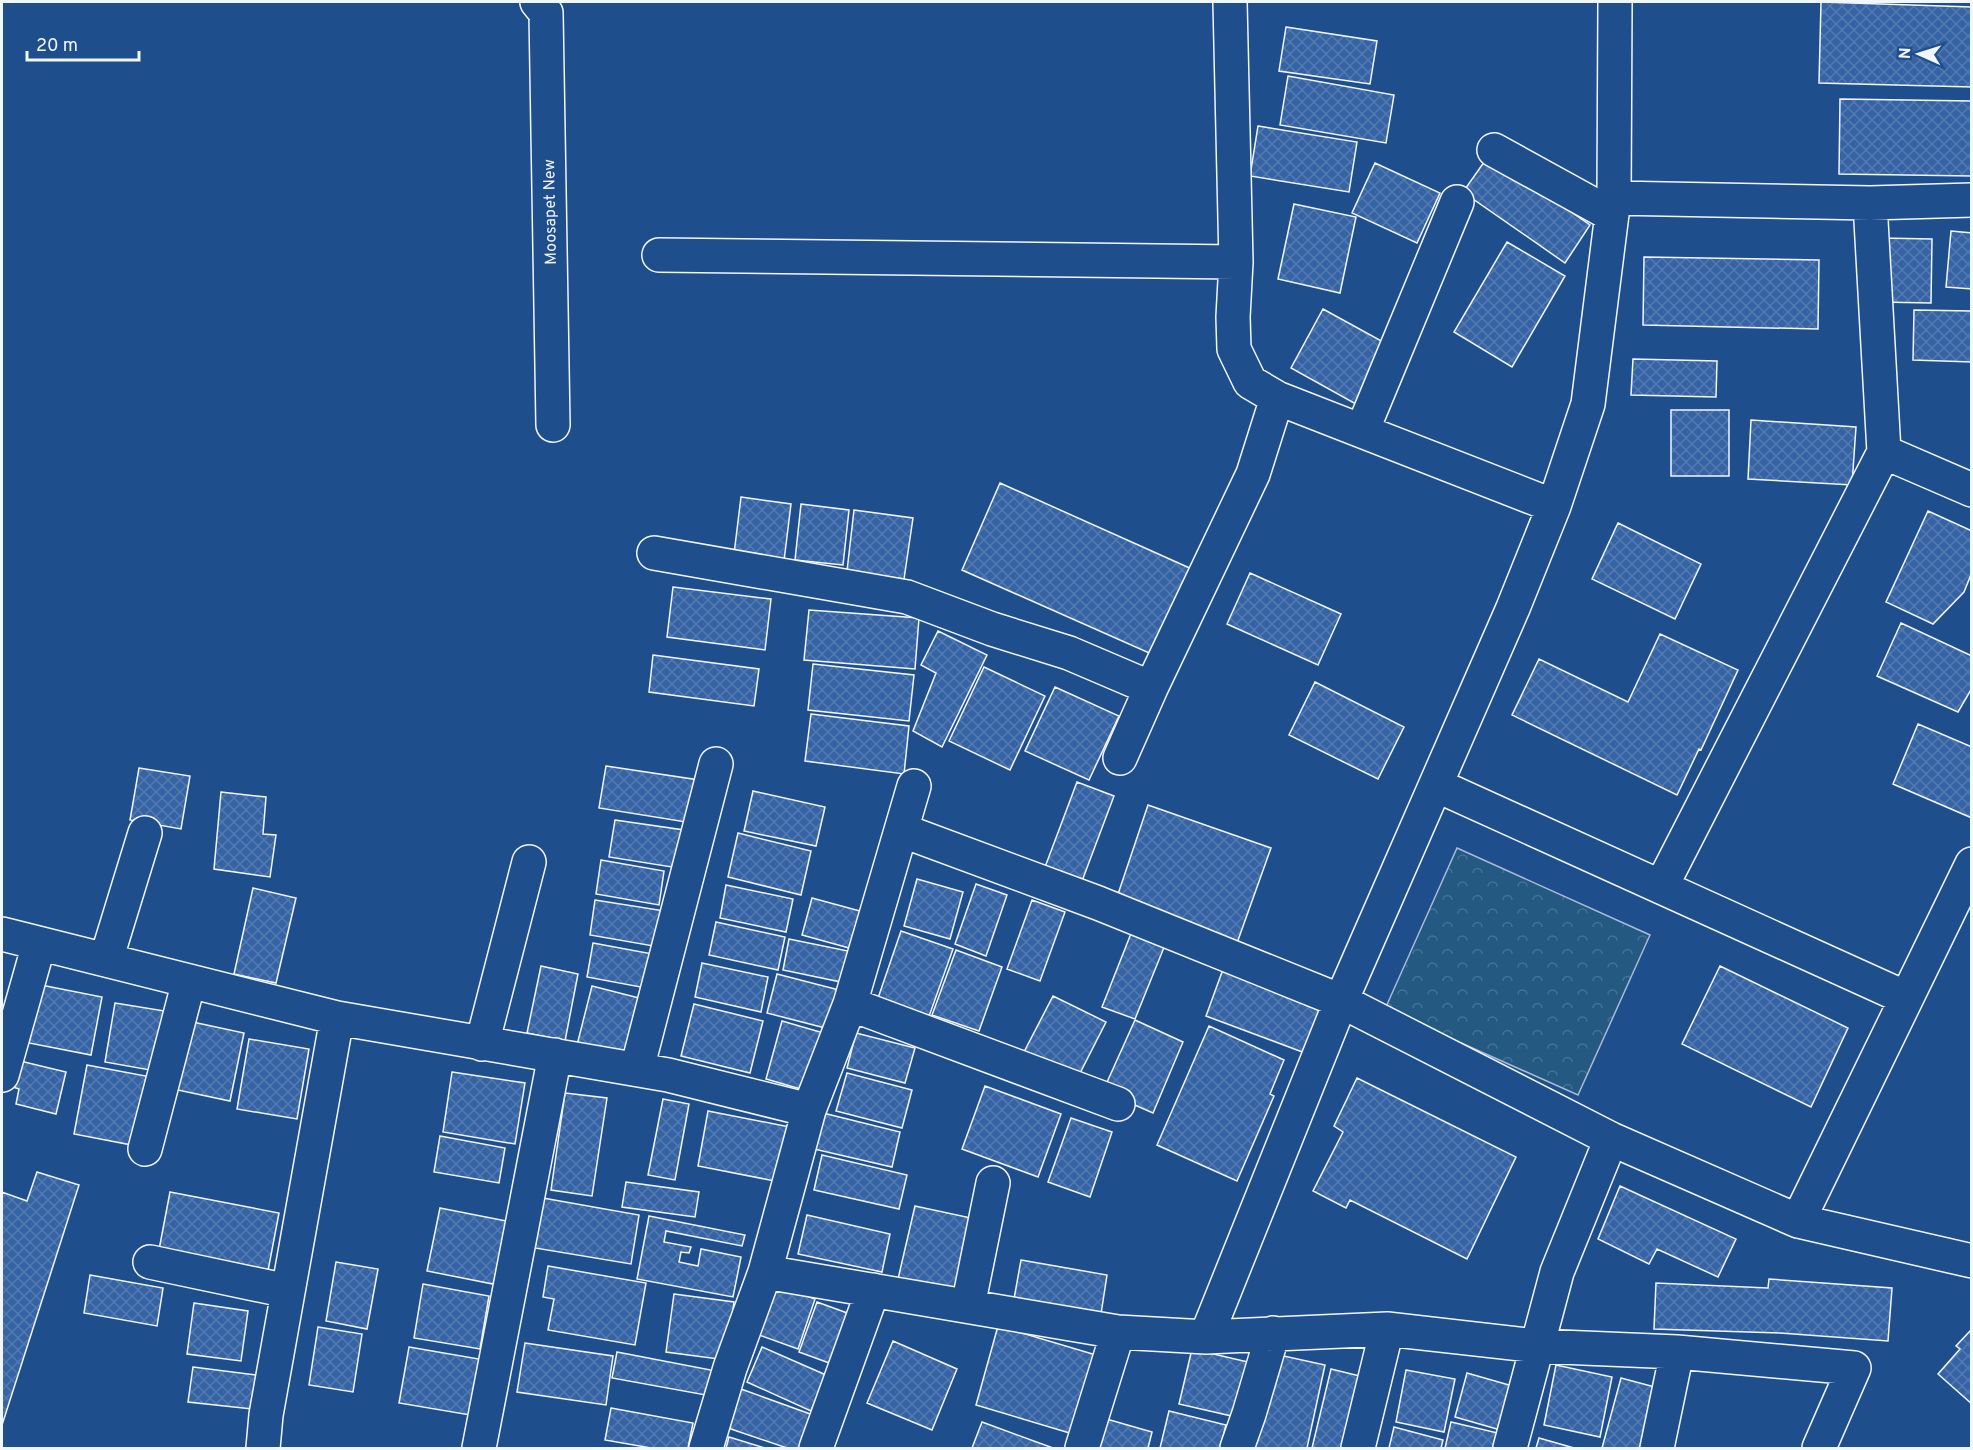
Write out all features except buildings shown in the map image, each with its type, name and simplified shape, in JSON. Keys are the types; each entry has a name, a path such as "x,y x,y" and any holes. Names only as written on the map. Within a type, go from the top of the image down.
{"street":[{"name":"Moosapet New","path":"537,2 546,14 553,425"},
{"path":"1230,2 1236,262 1234,349 1250,382 1277,398 1554,506"},
{"path":"1206,1337 1341,1001 1513,608 1554,506 1588,404 1613,207 1615,2"},
{"path":"1494,150 1613,207 1971,200"},
{"path":"1362,431 1457,202"},
{"path":"1661,887 1884,452 1870,203"},
{"path":"659,255 1236,262"},
{"path":"1119,758 1253,474 1277,398"},
{"path":"1884,452 1971,490"},
{"path":"654,553 906,597 992,629 1069,653 1151,687"},
{"path":"637,1069 716,764"},
{"path":"1436,785 1906,998"},
{"path":"706,1449 730,1368 765,1272 809,1110 850,1004 914,786"},
{"path":"901,830 1098,903 1341,1001 1611,1139 1798,1221 1971,1261"},
{"path":"106,960 145,833"},
{"path":"482,1044 529,862"},
{"path":"1798,1221 1971,864"},
{"path":"2,934 337,1018 668,1075 809,1110"},
{"path":"2,1075 39,944"},
{"path":"145,1149 189,981"},
{"path":"850,1004 1118,1104"},
{"path":"263,1449 266,1415 337,1018"},
{"path":"479,1449 555,1055"},
{"path":"1510,1449 1557,1272 1611,1139"},
{"path":"968,1306 993,1184"},
{"path":"150,1262 288,1291"},
{"path":"765,1272 1118,1332 1206,1337 1387,1329 1537,1346 1677,1352 1854,1368 1819,1449"},
{"path":"816,1449 873,1290"},
{"path":"1358,1449 1387,1329"},
{"path":"1082,1449 1118,1332"},
{"path":"1237,1449 1273,1333"},
{"path":"1657,1449 1677,1352"}],"green space":[{"path":"1457,848 1650,935 1578,1095 1385,1009"}]}
